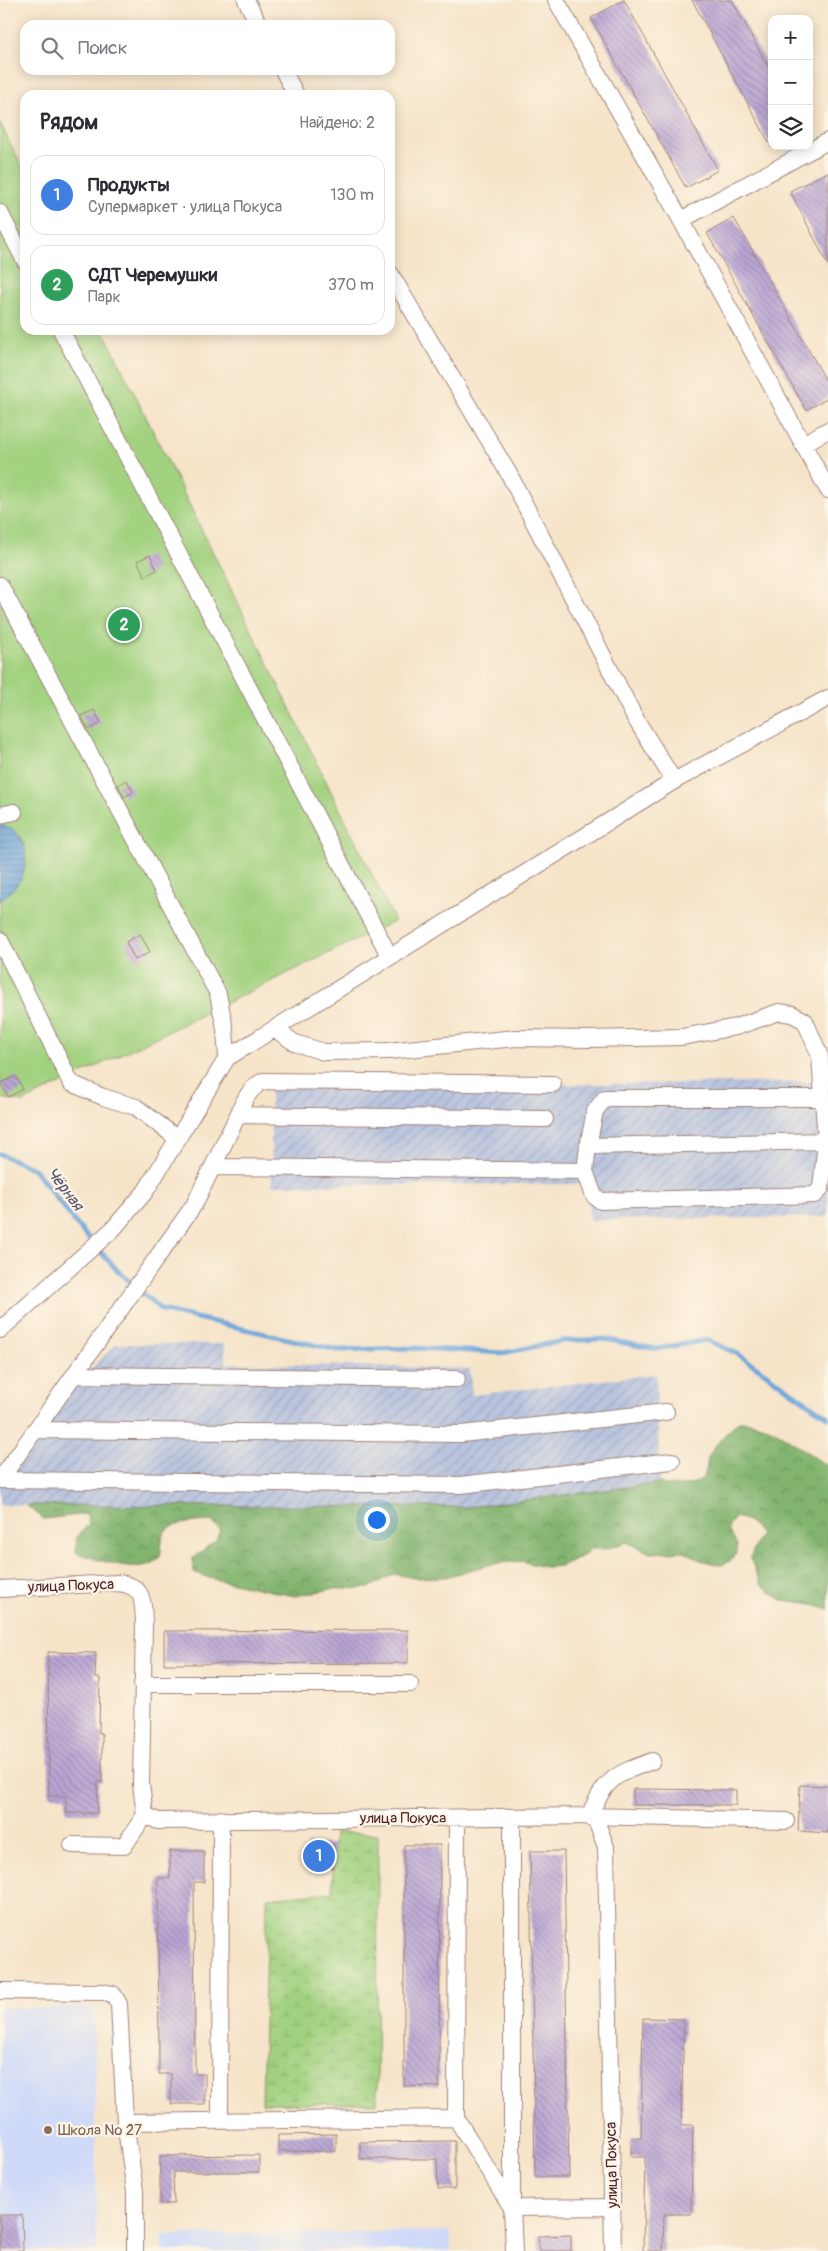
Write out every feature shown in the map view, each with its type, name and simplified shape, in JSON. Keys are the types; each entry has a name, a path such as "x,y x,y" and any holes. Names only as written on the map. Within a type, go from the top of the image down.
{"street":[{"path":"246,0 256,20"},
{"path":"558,1 681,220 828,490"},
{"path":"286,75 293,90"},
{"path":"681,220 828,142"},
{"path":"0,213 20,251"},
{"path":"395,281 509,474 635,718 674,781"},
{"path":"64,335 390,957"},
{"path":"803,444 828,430"},
{"path":"0,585 218,994 225,1028 227,1058"},
{"path":"0,1330 114,1229 145,1192 227,1058 674,781 828,698"},
{"path":"0,940 71,1083 103,1097 136,1107 178,1139"},
{"path":"276,1029 295,1043 324,1052 388,1050 516,1038 682,1037 736,1027 779,1012 792,1014 805,1021 824,1058 823,1098 826,1141 821,1188 815,1195 601,1201 594,1196 586,1171 588,1146 595,1111 605,1098 823,1098"},
{"path":"0,1480 194,1205 253,1086 263,1081 553,1084"},
{"path":"238,1115 545,1119"},
{"path":"588,1146 826,1141"},
{"path":"214,1167 586,1171"},
{"path":"74,1375 457,1379"},
{"path":"36,1430 461,1434 666,1412"},
{"path":"0,1480 460,1485 672,1462"},
{"name":"улица Покуса","path":"0,1589 117,1583 127,1584 136,1588 142,1598 143,1609 141,1784 145,1815 158,1822 589,1816 597,1823 606,1846 613,2251"},
{"path":"142,1684 410,1684"},
{"path":"652,1761 626,1770 608,1781 597,1798 589,1816 786,1821"},
{"path":"72,1845 124,1846 145,1815"},
{"path":"512,1817 512,2208 514,2251"},
{"path":"457,1818 456,2118 512,2208"},
{"path":"220,2120 222,1820"},
{"path":"0,1992 102,1992 114,1994 119,2004 125,2122 135,2191 136,2251"},
{"path":"125,2122 456,2118"},
{"path":"512,2208 612,2206"}],"shaded area":[{"path":"828,1082 828,1217 589,1220 588,1184 272,1185 270,1087"},
{"path":"116,1344 224,1344 226,1363 470,1369 472,1395 656,1374 660,1483 467,1507 0,1505 0,1481 85,1375"},
{"name":"Школа № 27","path":"94,2007 97,2251 0,2251 0,2008"},
{"path":"451,2231 451,2251 162,2251 162,2235"}],"green space":[{"path":"0,123 20,163 20,335 105,335 395,921 23,1102 0,1098"},
{"path":"738,1421 751,1422 774,1431 828,1466 828,1610 808,1603 781,1600 761,1584 750,1558 761,1533 748,1521 736,1517 729,1525 728,1530 737,1545 737,1554 730,1561 721,1565 700,1560 685,1551 650,1553 627,1542 605,1549 589,1549 585,1555 560,1566 545,1567 521,1561 492,1564 445,1577 414,1578 394,1574 369,1588 331,1589 295,1596 209,1578 194,1572 193,1558 216,1540 220,1530 211,1521 170,1527 164,1533 160,1556 151,1564 142,1566 118,1565 76,1552 77,1537 89,1524 87,1514 44,1519 26,1505 467,1507 660,1483 670,1486 683,1485 701,1480 704,1476 710,1454"},
{"path":"335,1832 378,1834 377,2104 262,2103 267,1898 332,1892"}],"water":[{"path":"0,825 16,833 21,839 26,856 23,874 19,882 0,902"}],"building":[{"path":"624,0 718,170 686,188 591,18"},
{"path":"692,0 732,0 768,67 768,141"},
{"path":"828,172 828,265 790,191"},
{"path":"734,218 828,384 828,398 806,410 707,233"},
{"path":"150,555 157,570 145,576 137,561"},
{"path":"94,710 101,723 89,730 81,716"},
{"path":"127,780 133,792 124,797 118,785"},
{"path":"140,934 150,952 135,960 126,942"},
{"path":"16,1076 23,1089 8,1097 1,1083"},
{"path":"408,1630 408,1663 164,1664 164,1631"},
{"path":"48,1652 96,1653 95,1678 100,1678 99,1733 102,1733 102,1782 98,1782 97,1813 66,1813 66,1796 49,1796"},
{"path":"800,1785 828,1786 828,1833 798,1831"},
{"path":"633,1789 736,1790 736,1805 633,1805"},
{"path":"307,1844 334,1844 333,1868 307,1868"},
{"path":"404,1845 440,1845 439,2087 404,2086"},
{"path":"170,1851 204,1851 204,1882 194,1882 195,2074 205,2074 205,2104 171,2104 171,2074 159,2074 158,1878 170,1878"},
{"path":"530,1851 564,1851 569,2177 535,2177"},
{"path":"643,2018 684,2019 681,2125 693,2125 691,2214 664,2214 663,2251 643,2251 645,2157 631,2157 631,2138 641,2138"},
{"path":"336,2134 336,2151 278,2151 278,2135"},
{"path":"455,2141 455,2189 438,2189 437,2159 360,2159 360,2142"},
{"path":"259,2155 259,2172 173,2172 174,2204 160,2204 160,2156"},
{"path":"0,2215 22,2215 23,2251 0,2251"},
{"path":"571,2235 571,2251 539,2251 538,2236"}],"waterway":[{"name":"Чёрная","path":"0,1154 34,1169 81,1230 116,1269 161,1310 337,1350 415,1348 503,1353 562,1341 604,1339 656,1349 707,1340 738,1354 828,1417"}],"place":[{"name":"СДТ Черемушки","path":"124,625"},
{"name":"Продукты","path":"319,1856"},
{"name":"Школа № 27","path":"48,2130"}]}
